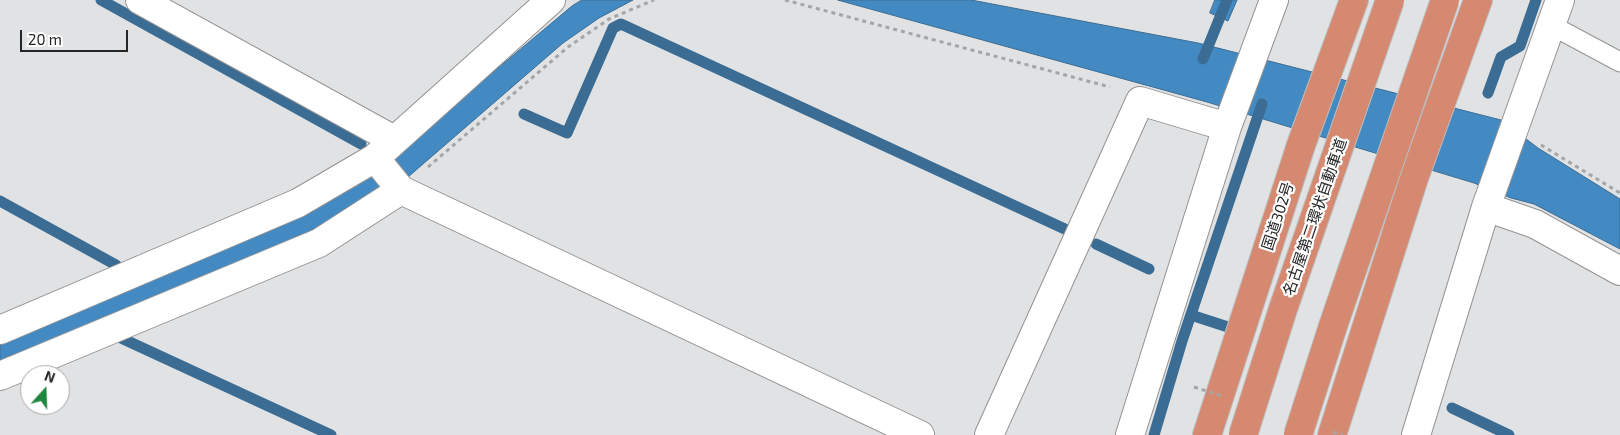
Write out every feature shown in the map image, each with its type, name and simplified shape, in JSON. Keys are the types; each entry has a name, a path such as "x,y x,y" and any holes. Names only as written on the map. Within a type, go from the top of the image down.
{"highway":[{"name":"国道302号","path":"1207,435 1301,145 1354,0"},
{"name":"名古屋第二環状自動車道","path":"1243,435 1286,299 1390,0"},
{"path":"1298,435 1333,326 1444,0"},
{"path":"1332,435 1414,178 1478,0"}],"street":[{"path":"140,0 383,154 401,189 920,435"},
{"path":"0,330 298,203 383,154 551,0"},
{"path":"1130,435 1227,127 1274,0"},
{"path":"1416,435 1489,201 1560,0"},
{"path":"989,435 1140,101 1227,127"},
{"path":"0,376 318,243 401,189"},
{"path":"1489,201 1535,224 1620,272"}],"lane":[{"path":"1551,25 1620,62"}],"path":[{"path":"401,189 568,47 609,19 654,0"},
{"path":"785,0 1123,91 1140,101"},
{"path":"1516,124 1538,143 1620,193"}],"water":[{"path":"582,0 633,0 599,18 563,43 408,177 312,238 0,367 0,344 299,218 369,176 572,6"},
{"path":"838,0 971,0 1198,43 1501,120 1538,148 1620,199 1620,249 1534,204 1511,198 1474,183 1207,102"},
{"path":"1215,0 1237,0 1228,21 1210,13"}],"waterway":[{"path":"101,0 361,144"},
{"path":"1203,59 1227,0"},
{"path":"1488,93 1501,57 1520,46 1536,0"},
{"path":"524,114 567,133 613,28 621,24 1067,230"},
{"path":"1154,435 1182,341 1262,104"},
{"path":"0,201 116,265"},
{"path":"1096,244 1149,269"},
{"path":"1191,315 1231,328"},
{"path":"121,338 331,435"},
{"path":"1452,408 1509,435"}]}
